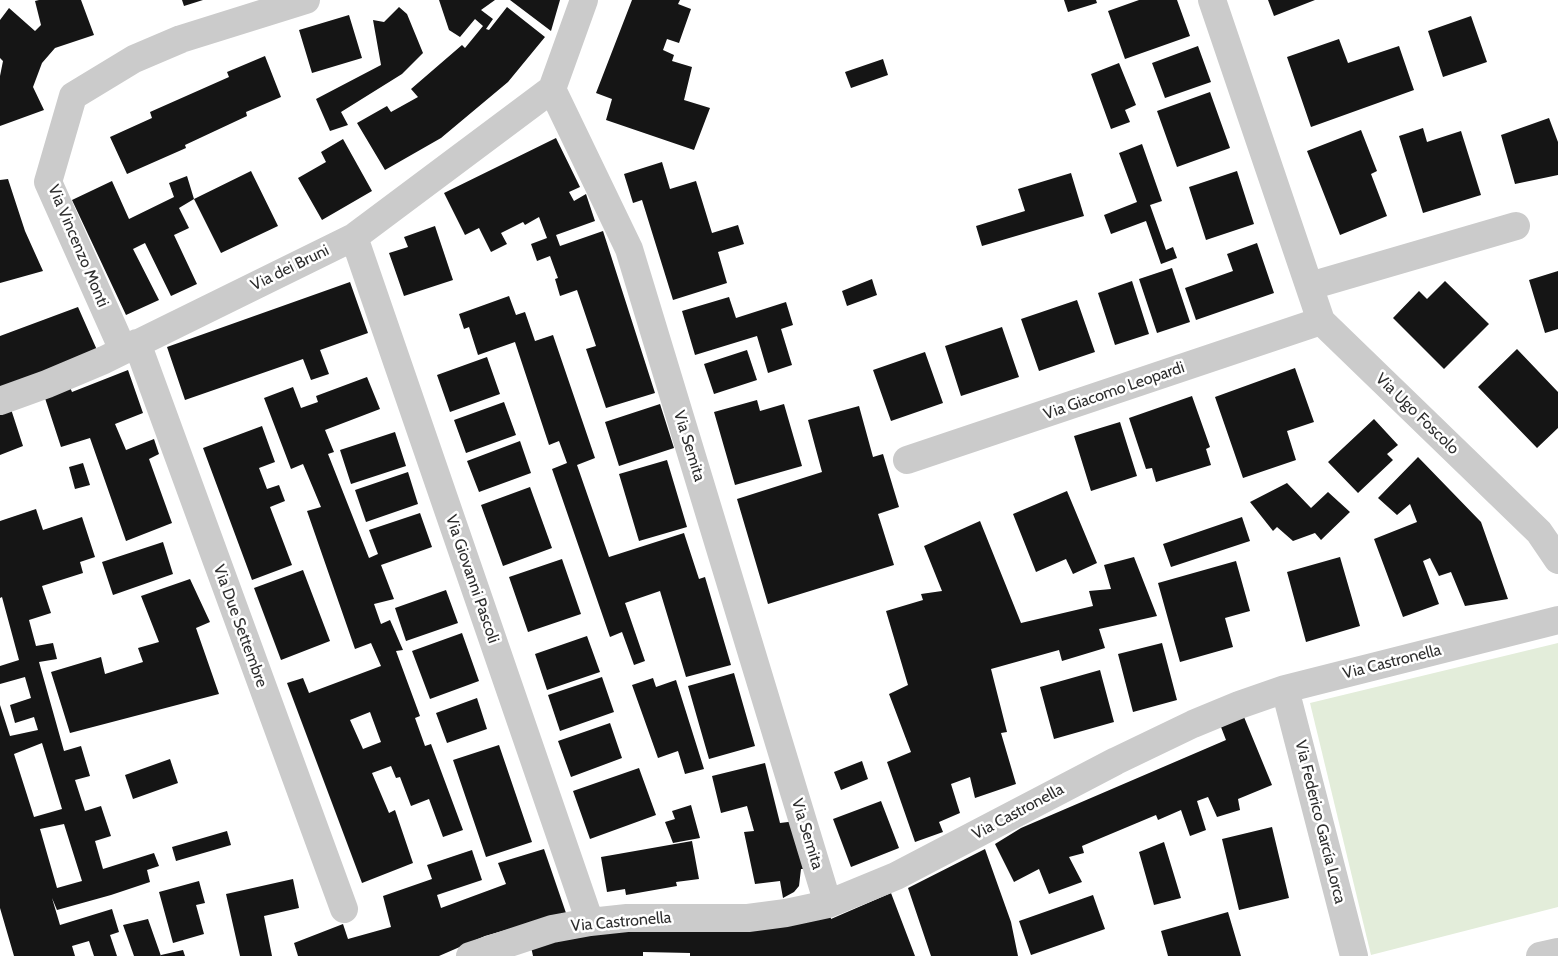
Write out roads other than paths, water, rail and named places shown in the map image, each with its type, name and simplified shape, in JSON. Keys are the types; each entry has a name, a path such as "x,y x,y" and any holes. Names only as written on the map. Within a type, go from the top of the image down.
{"street":[{"name":"Via Vincenzo Monti","path":"130,346 48,182 73,96 134,59 181,39 306,0"},
{"path":"552,89 584,0"},
{"name":"Via Ugo Foscolo","path":"1212,0 1321,321 1549,540 1558,560"},
{"name":"Via dei Bruni","path":"0,400 47,384 130,346 354,237 552,89"},
{"name":"Via Semita","path":"552,89 630,248 828,904"},
{"path":"1310,286 1516,226"},
{"name":"Via Giovanni Pascoli","path":"354,237 590,922"},
{"name":"Via Giacomo Leopardi","path":"906,460 1321,321"},
{"name":"Via Due Settembre","path":"130,346 344,909"},
{"name":"Via Castronella","path":"481,954 552,929 590,922 627,918 748,918 786,913 828,904 896,876 1039,800 1169,735 1239,705 1285,689 1558,620"},
{"name":"Via Federico García Lorca","path":"1285,689 1354,956"},
{"path":"1540,956 1558,952"}]}
